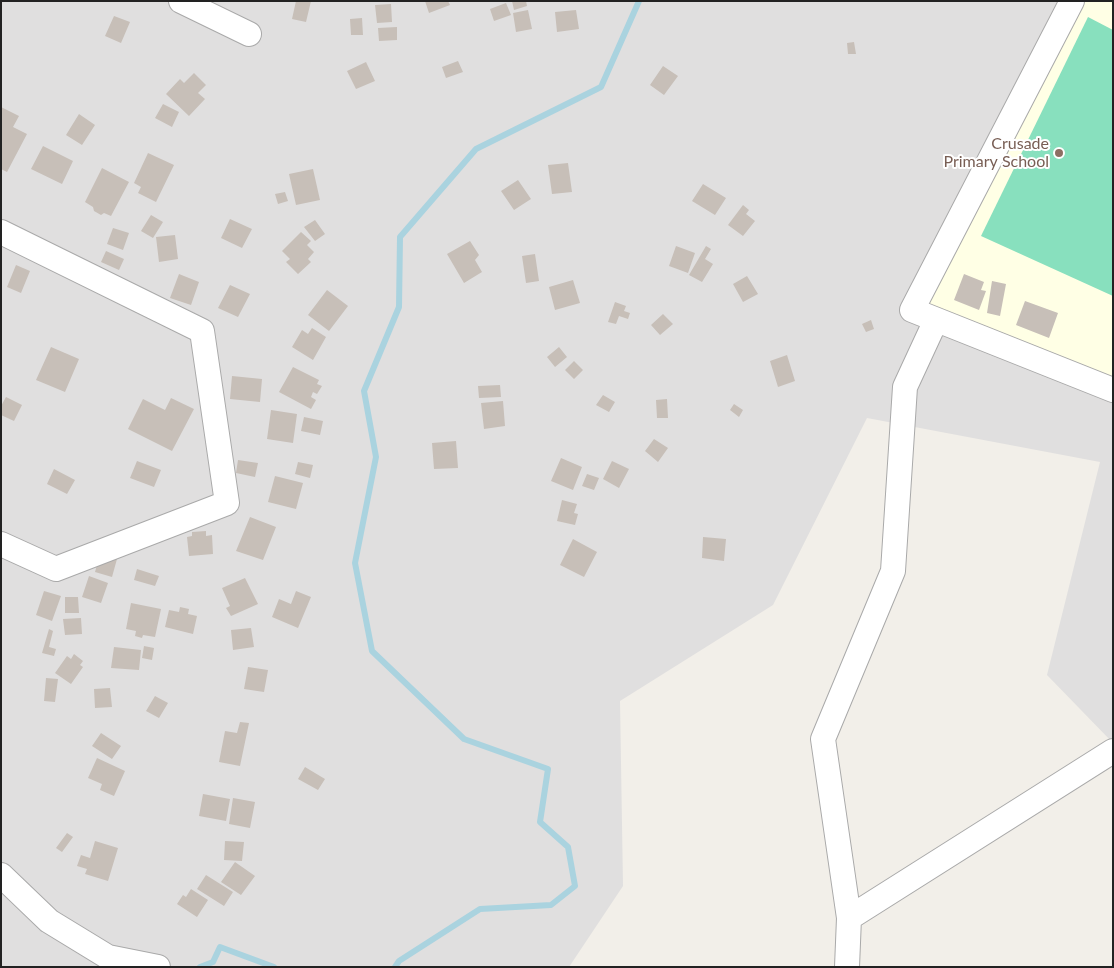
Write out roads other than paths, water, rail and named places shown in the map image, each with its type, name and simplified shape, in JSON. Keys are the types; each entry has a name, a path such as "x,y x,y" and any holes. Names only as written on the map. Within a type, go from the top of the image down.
{"street":[{"path":"180,1 249,34"},
{"path":"1072,1 912,310 1113,390"},
{"path":"1,232 202,331 227,503 56,569 1,544"},
{"path":"848,967 849,918 823,739 893,570 905,386 936,320"},
{"path":"849,918 1113,751"},
{"path":"1,874 48,921 108,957 158,967"}],"waterway":[{"path":"395,967 399,961 480,909 551,905 575,886 568,847 540,822 548,769 464,739 372,651 355,563 376,457 364,391 399,307 400,237 476,149 601,87 639,1"},
{"path":"200,967 213,962 220,947 274,967"}],"place":[{"name":"Crusade Primary School","path":"1059,153"}]}
